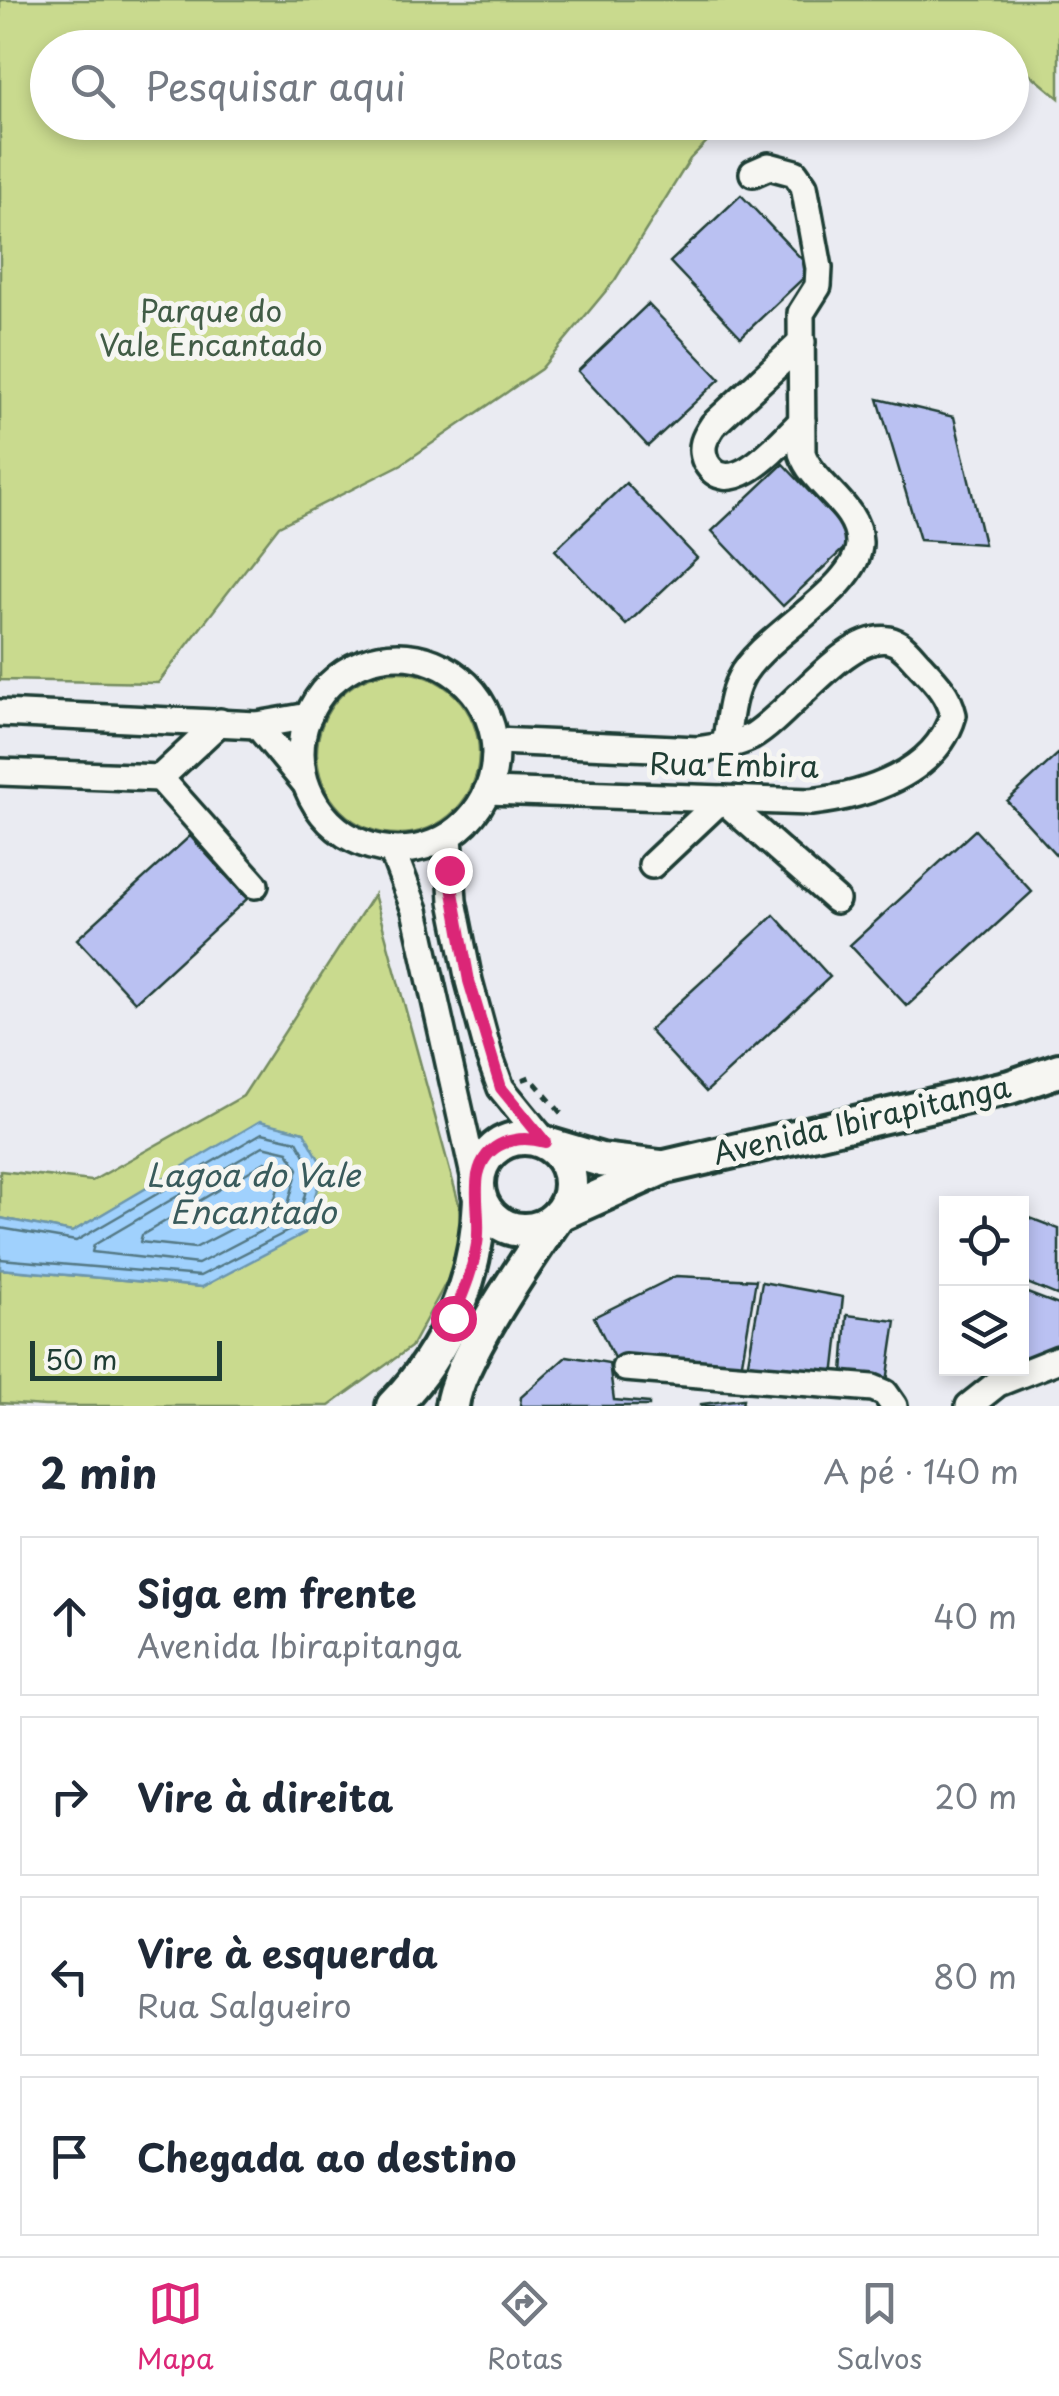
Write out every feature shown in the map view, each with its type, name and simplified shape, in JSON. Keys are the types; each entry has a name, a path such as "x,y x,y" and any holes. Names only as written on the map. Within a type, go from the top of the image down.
{"main road":[{"name":"Avenida Ibirapitanga","path":"557,1216 665,1167 1010,1087 1059,1070"},
{"path":"394,1406 433,1355 472,1273 478,1240 478,1172 485,1158 512,1138 529,1137 548,1143 567,1165 570,1192 462,1374 452,1406"},
{"name":"Avenida Ibirapitanga","path":"548,1143 601,1160 665,1167"},
{"path":"478,1194 486,1211 506,1228 532,1230 557,1216"}],"street":[{"path":"725,746 740,677 855,562 859,543 855,523 807,467 802,453 802,313 818,286 819,268 804,186 795,173 782,167 770,166 754,173"},
{"path":"802,342 713,424 703,439 703,456 711,469 723,477 737,477 802,421"},
{"name":"Rua Embira","path":"487,791 810,802 848,798 882,786 938,746 952,715 943,690 902,646 889,640 871,641 845,656 775,720 750,737 725,746 698,750 495,741"},
{"path":"257,726 338,830 363,844 392,850 431,845 468,820 487,791 495,762 495,741 482,703 464,681 441,666 414,657 386,657 359,664 335,680 316,700 301,755 305,783"},
{"path":"0,714 257,726 309,716"},
{"path":"0,772 160,778 220,722"},
{"path":"160,778 256,885"},
{"path":"652,865 722,800 836,900"},
{"path":"449,836 453,900 469,981 490,1055 501,1088 548,1143"},
{"path":"392,850 415,910 478,1194"},
{"path":"968,1406 998,1383 1059,1359"},
{"path":"625,1368 873,1388 885,1394 894,1406"}],"green space":[{"name":"Parque do Vale Encantado","path":"0,0 1059,0 1059,98 1029,73 1029,30 30,30 30,140 708,140 690,159 615,280 541,369 402,464 279,526 158,683 0,680"},
{"path":"398,672 429,678 455,696 473,722 479,753 473,784 455,810 429,828 398,834 367,828 341,810 323,784 317,753 323,722 341,696 367,678"},
{"path":"374,894 459,1204 461,1255 411,1347 329,1406 0,1403 0,1269 202,1287 304,1132 261,1122 72,1232 0,1218 0,1171 92,1181 243,1096"}],"water":[{"name":"Lagoa do Vale Encantado","path":"260,1121 304,1132 323,1167 305,1233 202,1287 0,1269 0,1218 72,1232"}],"building":[{"path":"741,195 812,270 741,337 670,262"},
{"path":"648,304 720,379 648,446 578,371"},
{"path":"878,399 954,417 984,544 920,540"},
{"path":"783,464 854,539 783,606 712,531"},
{"path":"626,483 697,558 626,625 555,550"},
{"path":"1059,753 1059,858 1007,801"},
{"path":"975,830 1032,892 907,1006 850,945"},
{"path":"190,836 247,899 135,1002 77,939"},
{"path":"774,915 830,977 706,1092 649,1030"},
{"path":"1029,1218 1059,1229 1059,1296 1029,1284"},
{"path":"676,1276 756,1280 741,1368 614,1358 594,1317"},
{"path":"762,1282 843,1297 834,1377 747,1368"},
{"path":"1029,1294 1059,1305 1059,1346 1029,1357"},
{"path":"847,1315 896,1321 887,1382 843,1373"},
{"path":"567,1356 609,1363 614,1400 649,1406 520,1406 521,1397"},
{"path":"743,1399 742,1406 701,1406 701,1404"}],"route":[{"path":"449,870 469,981 501,1088 545,1142 529,1137 512,1138 485,1158 478,1172 478,1240 472,1273 453,1318"}]}
